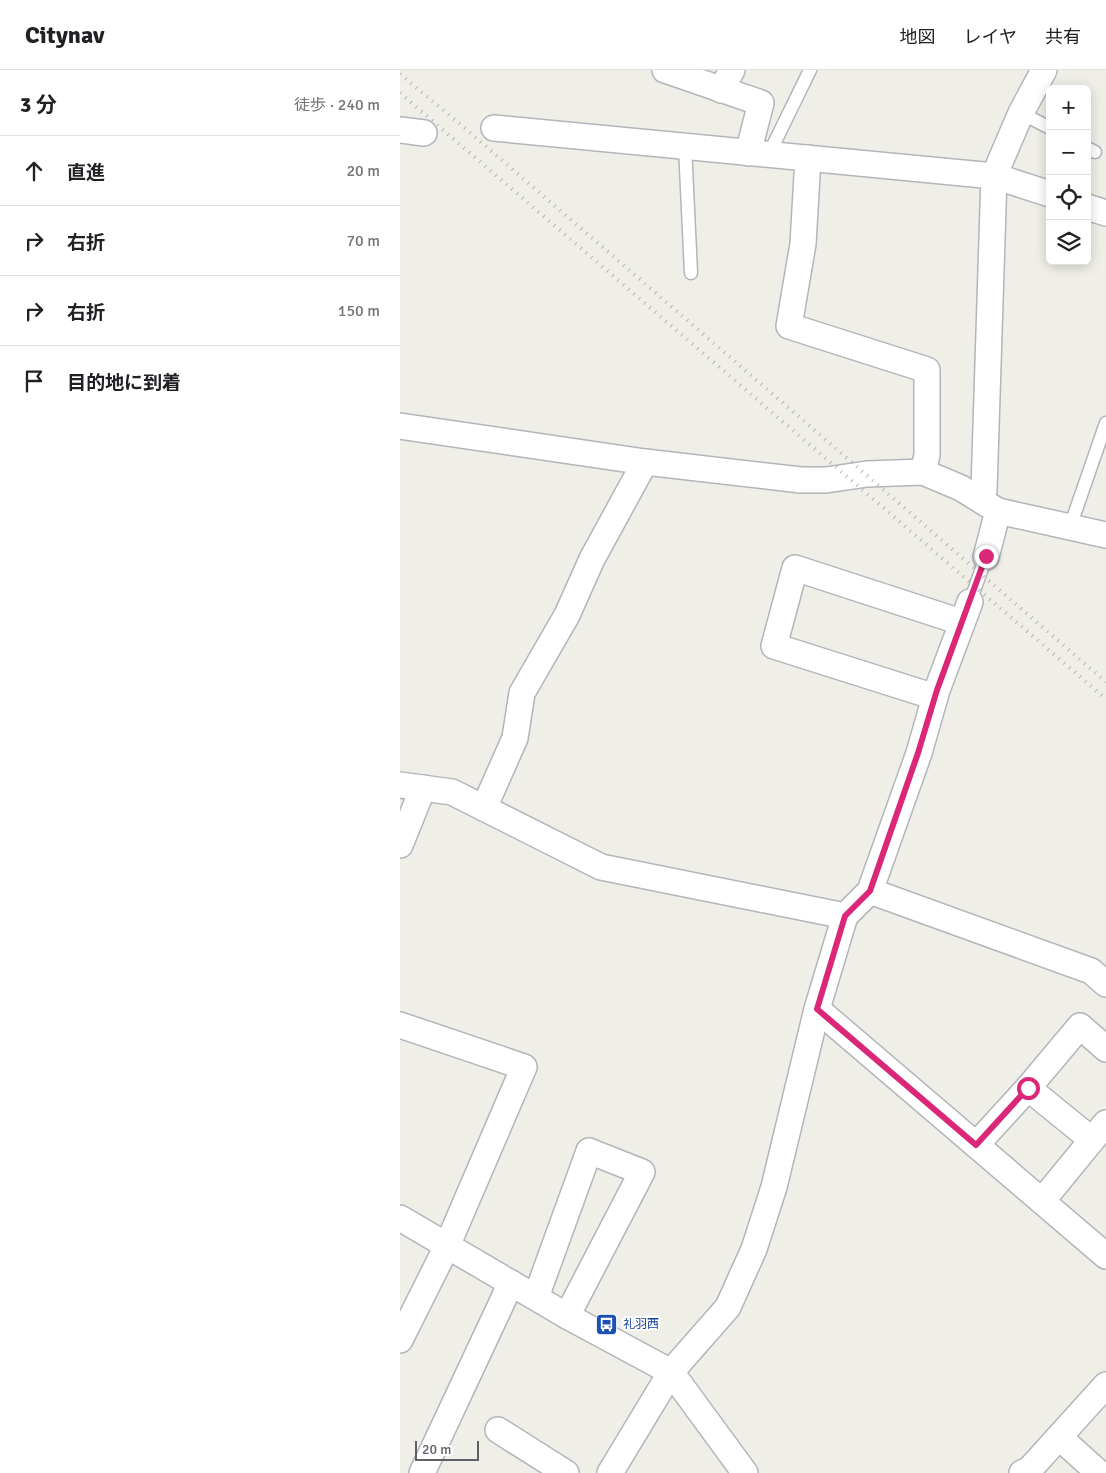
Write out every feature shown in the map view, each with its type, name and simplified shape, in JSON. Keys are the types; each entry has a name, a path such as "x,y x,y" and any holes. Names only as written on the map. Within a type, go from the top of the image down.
{"street":[{"path":"665,70 727,80 761,104 758,153"},
{"path":"986,556 989,504 984,490 994,176 1021,113 1044,70"},
{"path":"494,128 994,176 1046,193"},
{"path":"808,158 803,244 789,326 927,370 928,455 923,472"},
{"path":"1091,208 1106,213"},
{"path":"400,426 645,462 801,480 826,480 867,474 923,472 938,477 989,504 1106,536"},
{"path":"484,808 515,738 522,693 567,614 592,559 645,462"},
{"path":"610,1473 671,1372 728,1307 754,1249 774,1187 817,1009 845,916 870,891 918,753 935,697 966,612 795,568 774,646 935,697"},
{"path":"400,845 412,787 452,792 601,867 845,916"},
{"path":"870,891 1091,970 1106,984"},
{"path":"817,1009 1106,1256"},
{"path":"400,1024 524,1067 447,1246 400,1340"},
{"path":"976,1145 1028,1088 1080,1026 1106,1049"},
{"path":"1028,1088 1099,1131 1042,1201"},
{"path":"536,1297 589,1150 642,1172 566,1316"},
{"path":"400,1218 566,1316 671,1372 745,1473"},
{"path":"422,1473 510,1283"},
{"path":"1022,1473 1030,1469 1106,1386"},
{"path":"498,1430 566,1473"},
{"path":"1059,1437 1099,1473"}],"lane":[{"path":"758,153 810,70"},
{"path":"1021,113 1046,126"},
{"path":"685,146 692,273"},
{"path":"1070,527 1106,423"},
{"path":"966,612 986,556"}],"railway":[{"path":"400,74 1106,682"},
{"path":"400,93 1106,699"}],"place":[{"name":"礼羽西","path":"607,1324"}],"route":[{"path":"986,556 937,690 918,753 870,891 845,916 817,1009 976,1145 1028,1088"}]}
